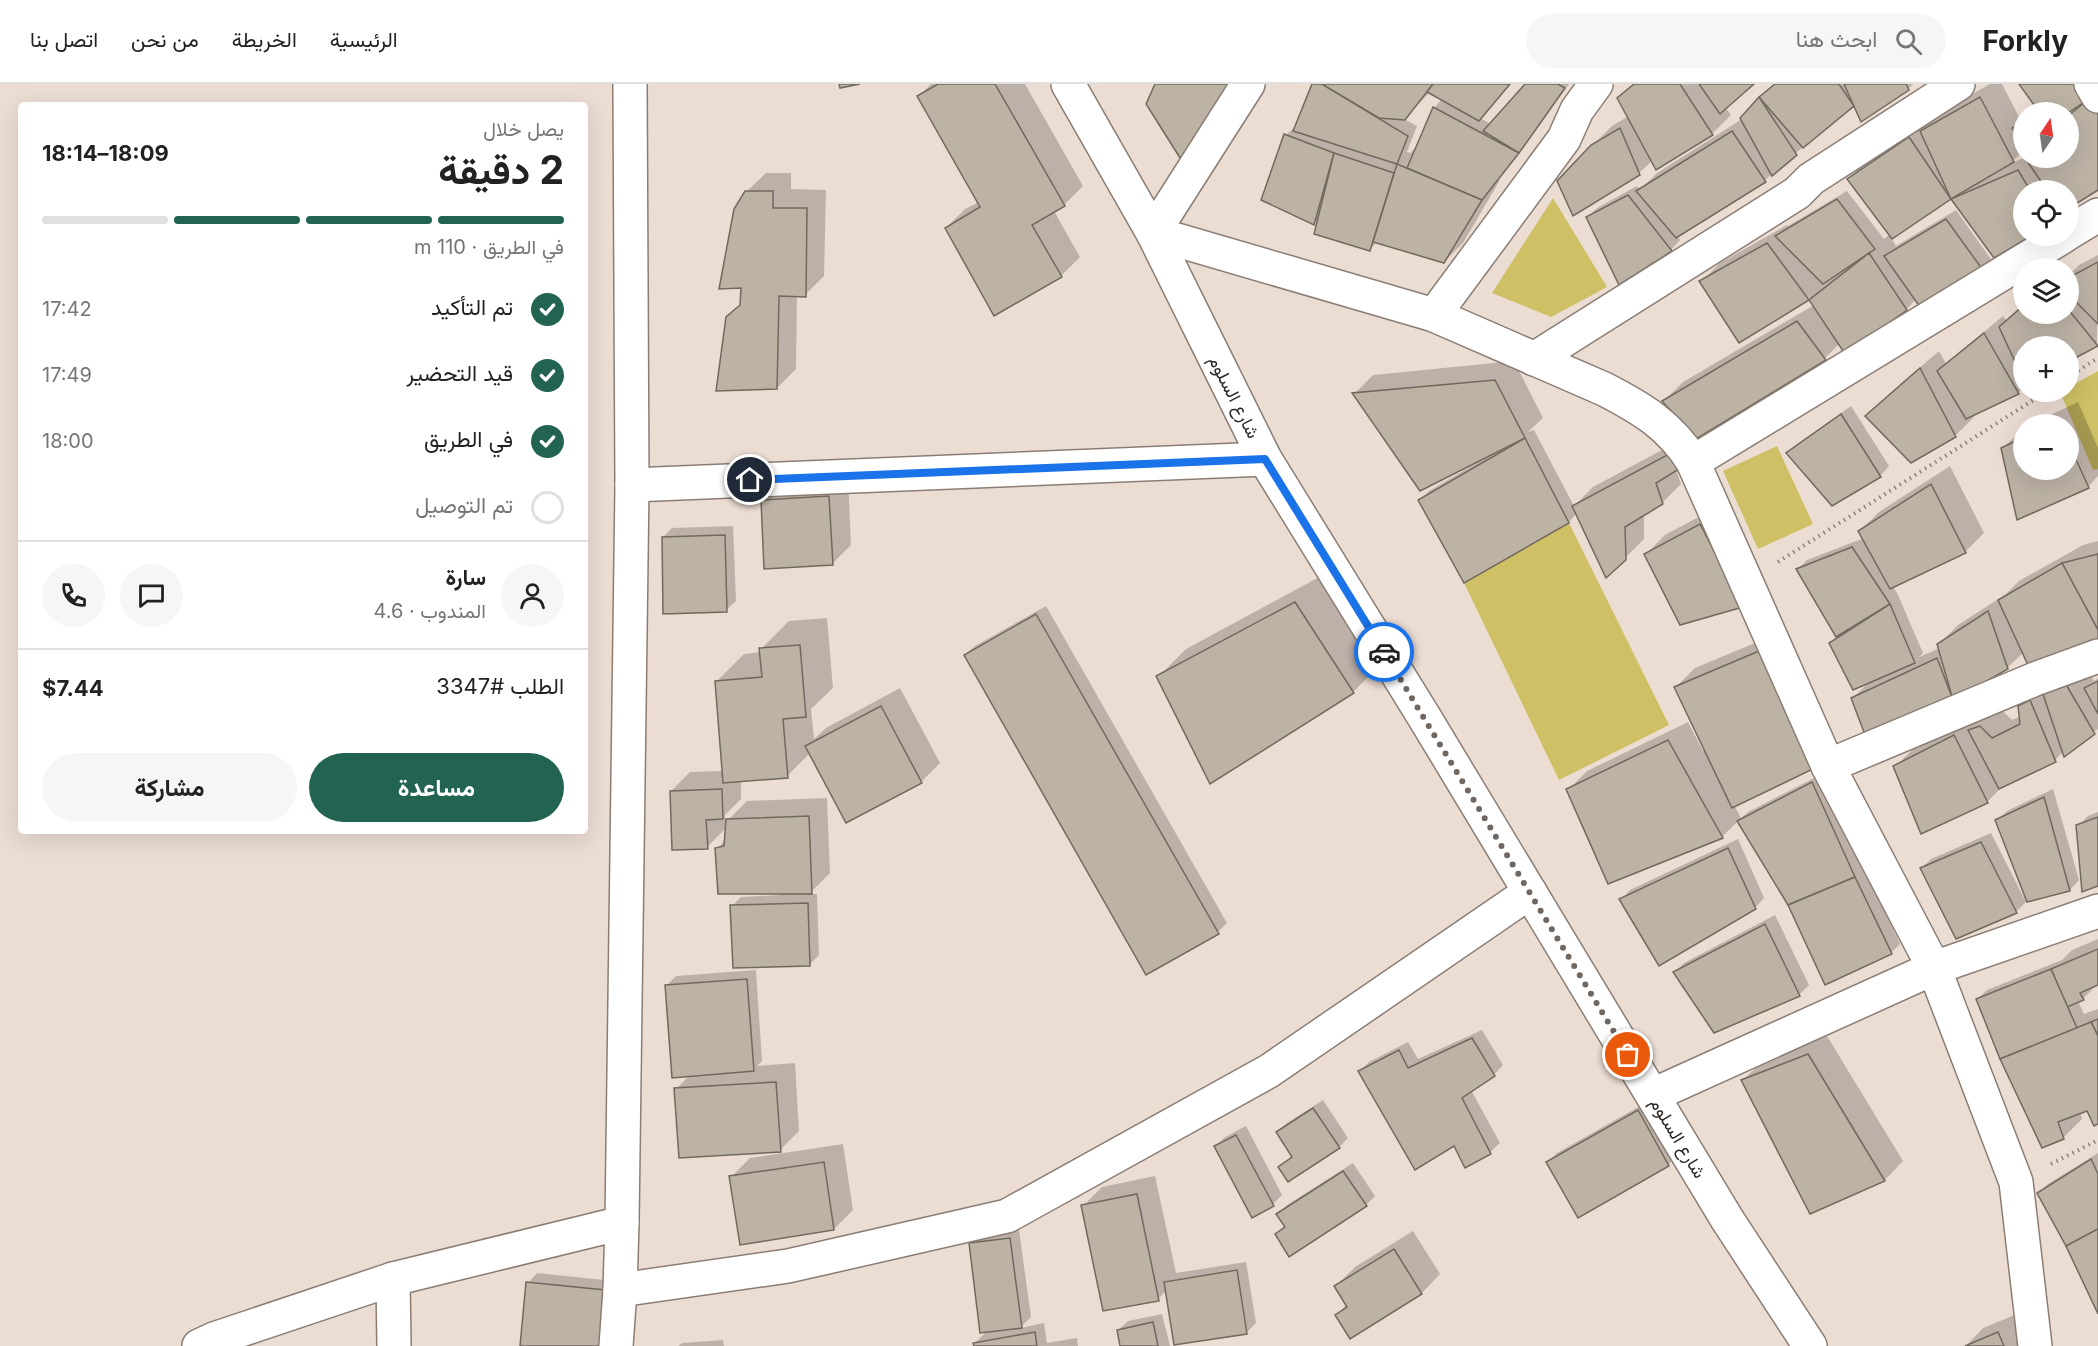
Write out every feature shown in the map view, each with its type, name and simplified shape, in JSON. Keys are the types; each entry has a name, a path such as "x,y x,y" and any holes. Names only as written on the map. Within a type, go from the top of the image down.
{"street":[{"path":"616,1346 622,1223 632,485 630,84"},
{"name":"شارع السلوم","path":"1068,84 1153,233 1265,459 1727,1219 1810,1346"},
{"path":"1248,84 1153,233 1434,315 1604,388 1647,413 1675,436 1693,462 1828,766 1934,968 2016,1182 2035,1346"},
{"path":"1434,315 1564,139 1577,110 1596,84"},
{"path":"1534,359 1797,193 1811,179 1958,84"},
{"path":"2091,84 2098,96"},
{"path":"2079,226 2098,215"},
{"path":"1693,462 2048,246"},
{"path":"632,485 1265,459"},
{"path":"1828,766 2035,679 2098,656"},
{"path":"620,1290 788,1266 1007,1216 1269,1071 1530,892"},
{"path":"1653,1095 1934,968 2098,911"},
{"path":"199,1346 393,1279 622,1223"},
{"path":"393,1279 394,1346"}],"path":[{"path":"2079,370 2098,358"},
{"path":"1746,583 2030,402"},
{"path":"2016,1182 2098,1140"}],"shaded area":[{"path":"1553,198 1607,287 1551,317 1492,293"},
{"path":"2098,371 2098,469 2093,470 2079,437 2079,414 2069,414 2064,402 2079,402 2079,381"},
{"path":"1777,446 1813,524 1758,549 1723,471"},
{"path":"1569,523 1669,725 1559,780 1464,583"}],"building":[{"path":"839,84 860,84 840,88"},
{"path":"938,84 995,84 1065,206 1032,225 1062,277 994,316 945,228 980,207 917,96"},
{"path":"1155,84 1232,84 1182,161 1146,104"},
{"path":"1312,84 1322,84 1408,136 1397,164 1293,131"},
{"path":"1322,84 1433,84 1405,120 1379,118"},
{"path":"1433,84 1510,84 1479,121 1427,92"},
{"path":"1525,84 1558,84 1565,88 1519,153 1483,131"},
{"path":"1634,84 1680,84 1713,135 1656,170 1617,98"},
{"path":"1699,84 1754,84 1720,114"},
{"path":"1775,84 1839,84 1854,106 1803,148 1759,97"},
{"path":"1844,84 1906,84 1909,90 1861,122"},
{"path":"2019,84 2081,84 2090,98 2079,106 2079,102 2032,102"},
{"path":"1759,97 1797,155 1772,176 1740,118"},
{"path":"1980,97 2013,163 1951,199 1920,131"},
{"path":"2090,98 2098,115 2098,190 2079,202 2079,180 2040,180 2032,168 2079,168 2079,107"},
{"path":"1433,107 1519,153 1482,200 1407,168"},
{"path":"1620,128 1640,175 1573,216 1557,181 1591,145"},
{"path":"1732,131 1766,182 1676,238 1636,191"},
{"path":"1284,134 1334,153 1314,225 1261,200"},
{"path":"1909,137 1951,199 1892,239 1847,179"},
{"path":"1334,153 1394,173 1370,251 1314,234"},
{"path":"1397,164 1482,200 1444,263 1373,242"},
{"path":"2018,170 2024,180 2013,180 2014,246 1994,258 1951,199"},
{"path":"745,191 773,191 773,208 807,208 806,297 779,296 777,389 716,391 726,317 740,305 741,288 719,289 734,209"},
{"path":"1628,195 1672,251 1619,285 1586,217"},
{"path":"1837,199 1875,249 1823,284 1775,236"},
{"path":"1946,219 1985,273 1920,307 1884,256"},
{"path":"1767,243 1809,300 1739,343 1699,281"},
{"path":"1869,253 1907,310 1845,354 1809,300"},
{"path":"2098,262 2098,324 2079,305 2079,272"},
{"path":"2013,315 2013,324 2079,323 2098,346 2079,356 2079,336 2013,336 2013,357 1999,327"},
{"path":"1797,321 1826,360 1696,439 1662,401"},
{"path":"1984,333 2013,384 2013,397 1966,419 1937,371"},
{"path":"1920,368 1956,437 1911,463 1865,416"},
{"path":"1495,380 1525,438 1420,491 1352,393"},
{"path":"1841,414 1881,477 1832,506 1786,453"},
{"path":"1525,438 1569,523 1464,583 1418,500"},
{"path":"2013,442 2013,480 2079,480 2079,466 2089,488 2017,520 2001,448"},
{"path":"1669,454 1679,469 1656,483 1663,504 1625,527 1626,560 1606,578 1572,506"},
{"path":"1931,484 1966,553 1890,589 1858,531"},
{"path":"829,496 833,565 764,569 761,500"},
{"path":"1700,524 1743,607 1680,625 1644,554"},
{"path":"725,535 727,612 663,614 662,537"},
{"path":"1852,547 1890,604 1836,637 1796,569"},
{"path":"2098,554 2098,630 2062,563"},
{"path":"2062,563 2098,630 2098,641 2028,665 1998,600"},
{"path":"1295,602 1354,693 1210,784 1156,676"},
{"path":"1890,604 1915,663 1853,690 1829,643"},
{"path":"1988,611 2008,669 1953,700 1937,644"},
{"path":"1036,614 1219,934 1146,975 964,655"},
{"path":"800,645 806,717 783,719 788,778 723,783 715,681 762,677 759,648"},
{"path":"1759,651 1815,768 1732,808 1674,687"},
{"path":"1937,658 1953,700 1867,740 1851,698"},
{"path":"2064,681 2095,734 2064,757 2043,694"},
{"path":"2098,681 2098,714 2084,688"},
{"path":"2030,700 2056,762 1999,789 1968,730 1980,726 1992,738 2020,724 2018,706"},
{"path":"881,706 922,783 846,823 805,746"},
{"path":"1954,735 1988,803 1921,834 1893,766"},
{"path":"1668,740 1723,838 1608,884 1566,789"},
{"path":"1812,782 1855,877 1788,905 1737,821"},
{"path":"722,789 723,819 706,820 708,849 672,850 670,791"},
{"path":"2044,797 2070,891 2027,902 1995,820"},
{"path":"809,816 812,894 718,894 715,848 724,846 726,819"},
{"path":"2098,817 2098,886 2082,892 2076,825"},
{"path":"1981,842 2017,913 1956,939 1920,868"},
{"path":"1728,848 1756,909 1659,966 1619,899"},
{"path":"1855,877 1892,954 1825,985 1788,905"},
{"path":"808,903 810,966 733,968 730,905"},
{"path":"1765,924 1800,996 1714,1033 1673,972"},
{"path":"2098,949 2098,985 2080,993 2084,1000 2067,1007 2051,969"},
{"path":"2051,969 2077,1028 2000,1059 1976,999"},
{"path":"747,979 754,1071 672,1078 665,985"},
{"path":"2098,1019 2098,1036 2091,1022"},
{"path":"2091,1022 2098,1036 2098,1124 2094,1126 2087,1111 2058,1122 2064,1139 2042,1148 2000,1059"},
{"path":"1472,1038 1495,1076 1462,1098 1491,1154 1465,1168 1454,1146 1415,1170 1358,1071 1399,1050 1408,1068"},
{"path":"1808,1054 1885,1181 1810,1214 1741,1080"},
{"path":"776,1082 781,1152 679,1158 674,1088"},
{"path":"1313,1108 1340,1148 1288,1182 1278,1167 1292,1157 1276,1132"},
{"path":"1638,1110 1669,1166 1578,1218 1546,1162"},
{"path":"1236,1135 1274,1206 1252,1218 1214,1146"},
{"path":"2091,1159 2098,1174 2098,1229 2066,1246 2037,1193"},
{"path":"824,1162 834,1230 740,1245 729,1176"},
{"path":"1343,1171 1367,1206 1289,1257 1275,1234 1285,1227 1276,1214"},
{"path":"1137,1194 1159,1301 1103,1311 1081,1205"},
{"path":"2098,1229 2098,1314 2066,1246"},
{"path":"1010,1238 1022,1328 980,1333 969,1243"},
{"path":"1394,1249 1422,1294 1350,1339 1335,1315 1347,1307 1334,1286"},
{"path":"1237,1270 1247,1334 1174,1345 1164,1282"},
{"path":"526,1282 605,1290 600,1346 520,1346"},
{"path":"1153,1322 1158,1346 1120,1346 1117,1330"},
{"path":"1035,1332 1037,1346 974,1346 973,1343"},
{"path":"1998,1332 2004,1346 1965,1346"}],"way so far":[{"path":"1384,652 1628,1055"}],"route":[{"path":"750,480 1265,459 1384,652"}]}
